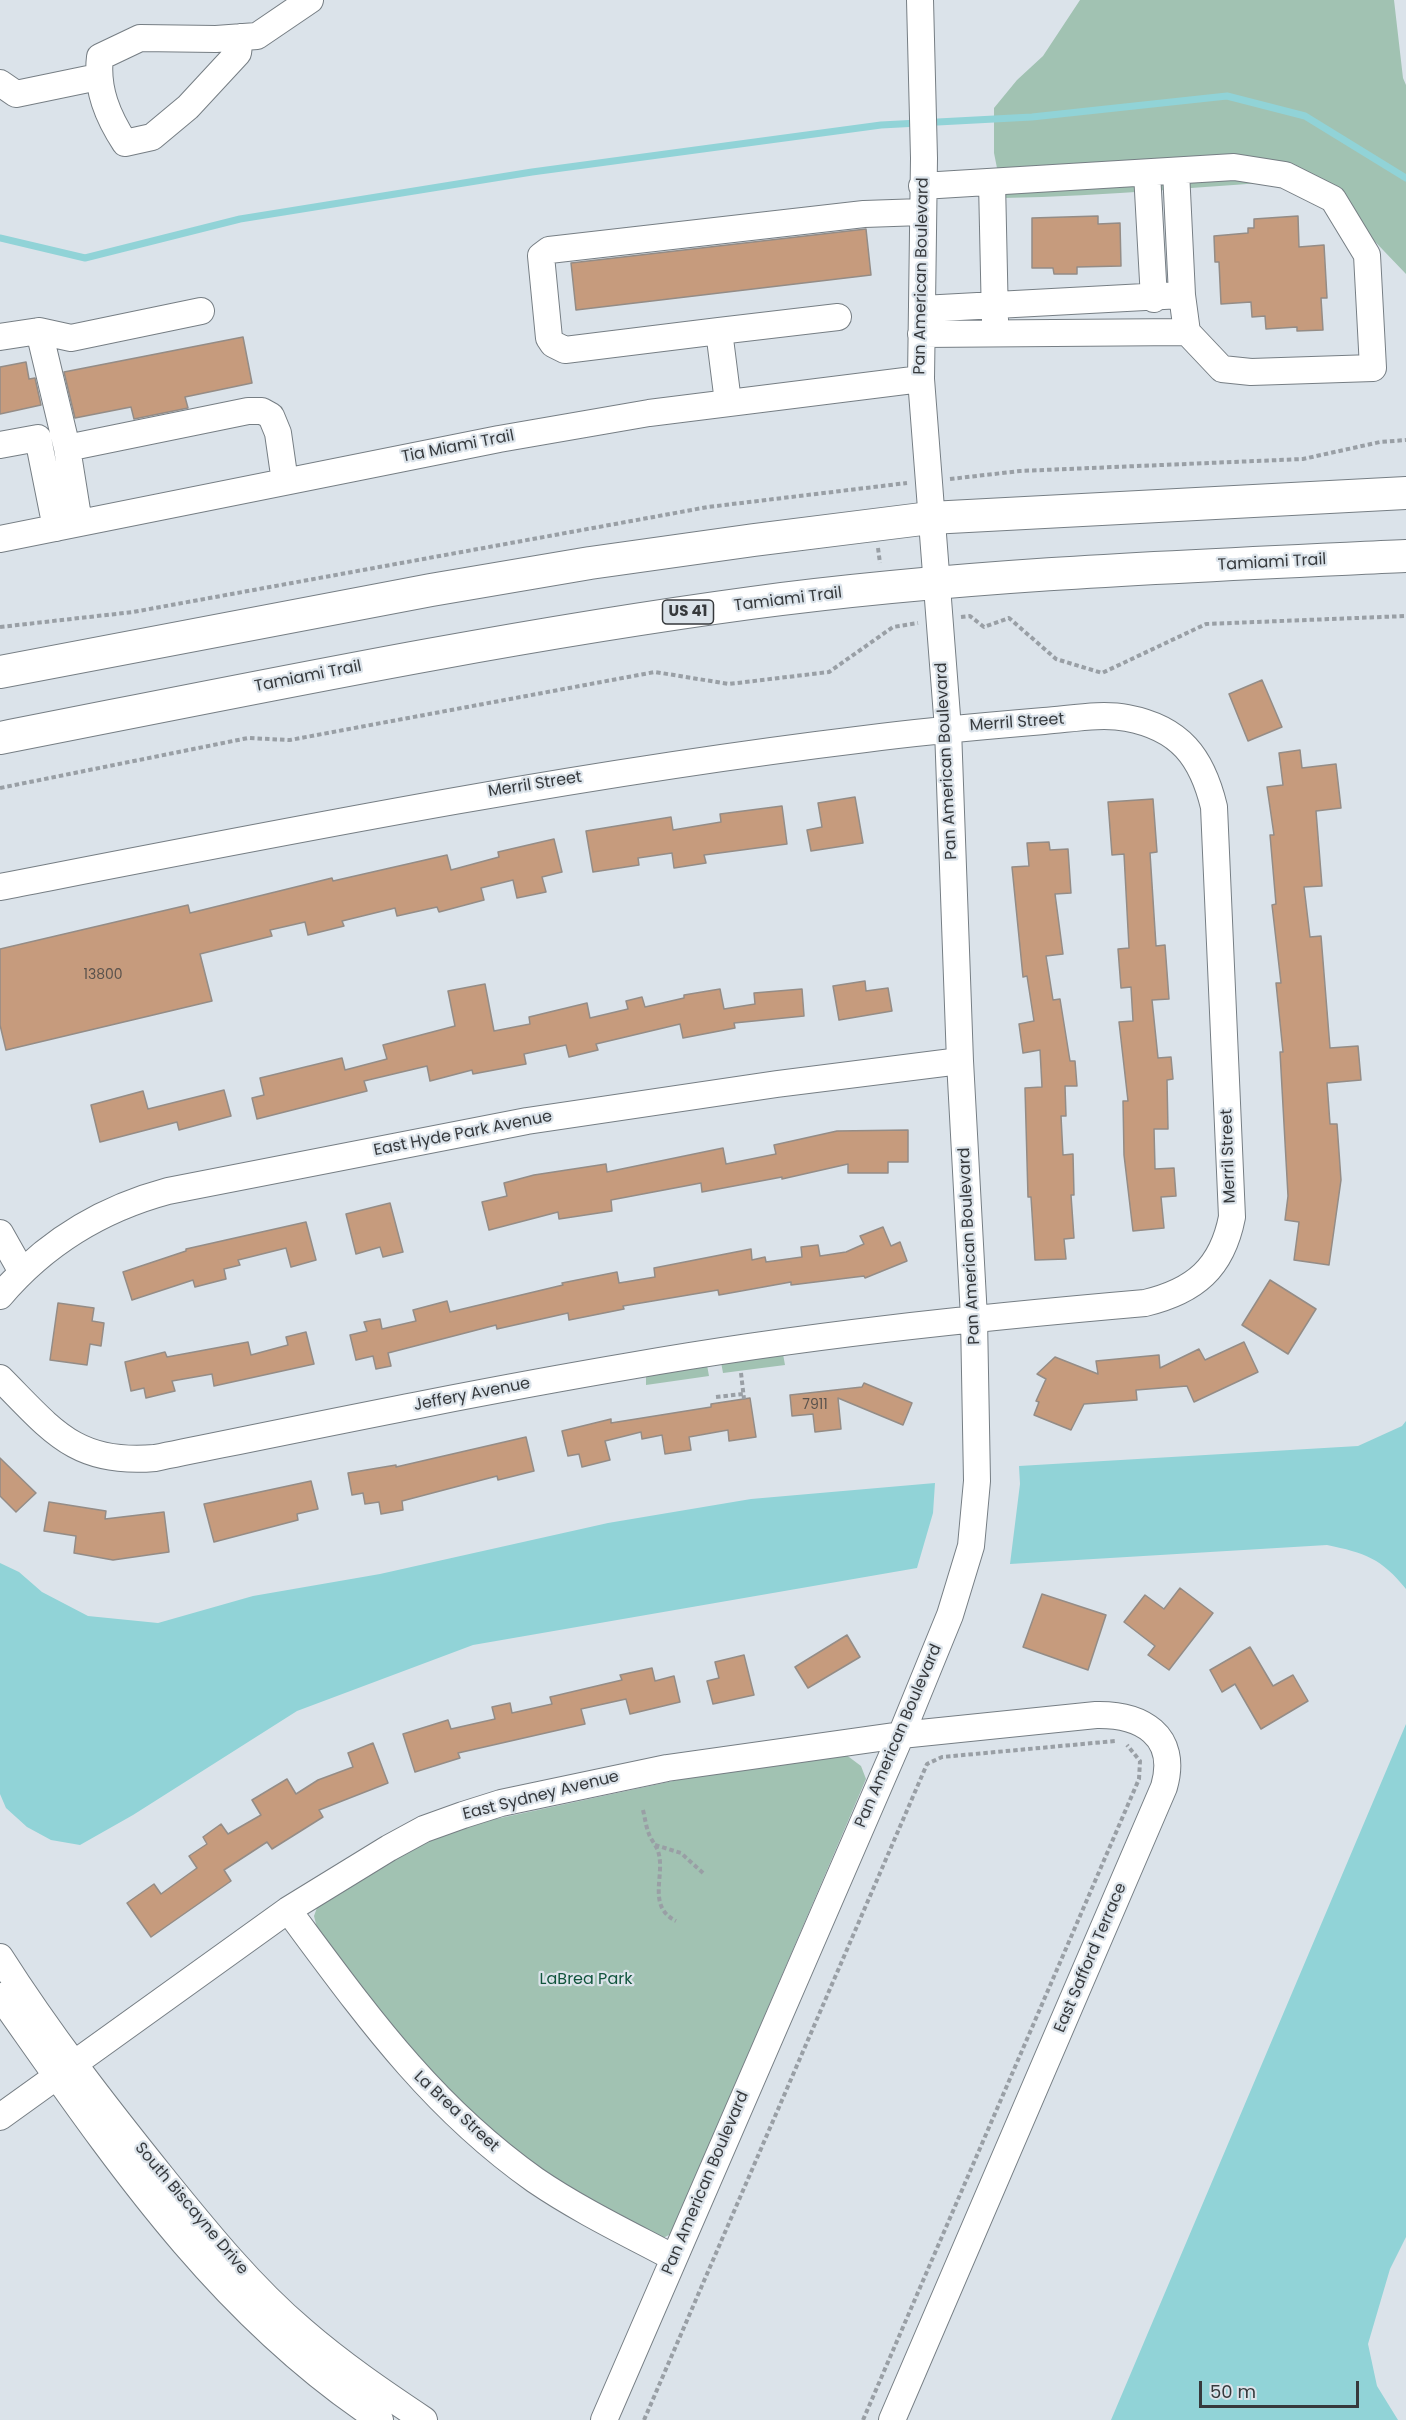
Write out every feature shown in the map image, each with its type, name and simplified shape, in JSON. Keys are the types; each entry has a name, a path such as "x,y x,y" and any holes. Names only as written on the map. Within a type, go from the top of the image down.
{"main road":[{"path":"0,672 266,619 590,563 930,518 1394,494"},
{"name":"Tamiami Trail","path":"0,738 451,649 755,603 935,584 1163,568 1395,557"}],"street":[{"path":"249,36 140,38 100,57 98,77 109,112 126,143 152,137 188,106 238,53 249,36 310,0"},
{"name":"Pan American Boulevard","path":"604,2420 901,1735 950,1615 971,1546 977,1481 974,1317 960,1061 948,729 935,584 921,379 924,158 920,0"},
{"path":"0,83 16,94 98,77"},
{"path":"922,186 1176,171 1234,168 1285,175 1333,199 1367,255 1373,368 1251,372 1222,369 1187,332 1182,296 1176,171"},
{"path":"1147,173 1154,299"},
{"path":"992,182 995,333"},
{"path":"838,317 565,350 553,344 549,338 541,256 549,250 864,214 922,212"},
{"path":"922,309 1182,296"},
{"path":"1107,332 1108,301"},
{"path":"0,338 39,331 71,338 201,311"},
{"path":"39,331 67,452 68,525"},
{"path":"719,331 728,402"},
{"path":"921,334 1187,332"},
{"name":"Tia Miami Trail","path":"0,539 499,439 728,402 921,379"},
{"path":"67,452 248,411 262,411 271,416 278,433 285,482"},
{"path":"0,445 38,438 68,525"},
{"name":"Merril Street","path":"0,887 487,793 617,772 948,729 1107,716 1125,718 1163,730 1182,742 1195,755 1203,770 1214,807 1232,1216 1225,1241 1216,1260 1204,1276 1186,1289 1166,1298 1145,1303 974,1317"},
{"name":"East Hyde Park Avenue","path":"0,1296 22,1272 56,1243 100,1215 168,1191 527,1121 777,1083 960,1061"},
{"path":"0,1233 22,1272"},
{"name":"Jeffery Avenue","path":"0,1378 57,1434 77,1448 102,1457 128,1461 155,1458 485,1392 636,1365 974,1317"},
{"name":"East Safford Terrace","path":"892,2420 1160,1797 1168,1767 1163,1745 1152,1730 1135,1721 1117,1716 1084,1716 901,1735"},
{"name":"East Sydney Avenue","path":"0,2117 288,1910 347,1871 424,1829 501,1803 667,1768 901,1735"},
{"name":"La Brea Street","path":"288,1910 386,2040 423,2083 465,2124 560,2196 674,2258"},
{"name":"South Biscayne Drive","path":"0,1957 65,2070 153,2206 214,2280 301,2362 380,2420"},
{"name":"South Biscayne Drive","path":"0,1996 250,2279 302,2330 355,2372 423,2420"}],"path":[{"path":"1380,442 1406,440"},
{"path":"878,548 880,563"},
{"path":"0,788 248,738 290,740 655,672 729,684 829,672 892,627 970,616 984,627 1010,618 1056,659 1102,673 1206,624 1406,616"},
{"path":"716,1397 744,1396 741,1373"},
{"path":"644,2420 927,1764 942,1757 1121,1742 1138,1755 1141,1767 1139,1779 862,2420"},
{"path":"643,1810 648,1833 660,1859 659,1896 665,1913 676,1921"},
{"path":"655,1844 681,1853 704,1873"}],"green space":[{"path":"1080,0 1394,0 1403,78 1406,85 1406,274 1315,179 1120,193 1003,198 994,153 994,108 1017,80 1043,56"},
{"path":"783,1354 785,1365 723,1373 721,1362"},
{"path":"707,1365 709,1376 646,1385 646,1374"},
{"name":"LaBrea Park","path":"845,1754 861,1766 866,1779 671,2234 663,2238 570,2190 480,2126 413,2058 318,1932 314,1916 319,1902 425,1840 463,1826 701,1775"}],"water":[{"path":"1406,1421 1406,1589 1388,1570 1371,1558 1327,1545 1010,1564 1020,1484 1019,1466 1358,1446 1402,1426"},
{"path":"935,1483 933,1513 917,1568 473,1645 297,1711 133,1815 80,1845 51,1840 27,1827 6,1808 0,1794 0,1563 19,1572 42,1592 88,1616 158,1623 253,1596 380,1574 608,1523 751,1499"},
{"path":"1406,1724 1406,2237 1390,2269 1368,2344 1377,2386 1398,2420 1111,2420"}],"building":[{"path":"1098,216 1098,224 1120,223 1121,266 1077,267 1077,274 1054,274 1053,268 1032,268 1032,218"},
{"path":"1298,216 1299,247 1324,245 1327,298 1321,298 1323,330 1297,331 1297,327 1266,329 1265,316 1252,317 1251,302 1221,304 1219,262 1215,262 1214,236 1248,233 1248,228 1254,228 1254,219"},
{"path":"866,229 871,275 576,310 571,263"},
{"path":"243,337 252,383 185,397 188,408 134,419 131,407 75,418 64,372"},
{"path":"26,362 29,379 35,378 41,405 0,414 0,367"},
{"path":"1262,680 1282,727 1248,741 1229,694"},
{"path":"1300,750 1302,768 1336,764 1341,808 1316,811 1322,886 1304,887 1310,937 1321,936 1330,1048 1358,1046 1361,1080 1327,1083 1330,1124 1337,1124 1341,1180 1329,1265 1294,1260 1299,1222 1285,1220 1288,1196 1280,1052 1283,1052 1276,983 1281,983 1272,905 1276,904 1270,835 1274,835 1267,787 1283,785 1279,753"},
{"path":"855,797 863,843 811,851 807,830 822,827 818,803"},
{"path":"1153,799 1157,852 1150,853 1156,946 1165,945 1169,999 1152,1000 1158,1058 1171,1057 1173,1079 1167,1080 1168,1129 1154,1129 1155,1169 1174,1168 1176,1196 1161,1197 1164,1228 1133,1231 1124,1155 1123,1101 1128,1101 1119,1022 1133,1021 1131,987 1121,988 1118,949 1129,948 1124,854 1112,855 1108,802"},
{"path":"782,806 787,844 704,855 706,863 674,868 672,853 638,858 639,865 593,872 586,831 671,817 673,830 721,822 720,814"},
{"path":"554,839 562,872 542,877 546,892 517,898 513,880 481,888 484,900 439,912 437,907 397,916 395,908 342,921 344,926 308,935 305,922 270,930 272,936 200,954 212,1001 6,1050 0,1025 0,949 188,905 190,913 332,878 333,881 447,855 451,870 499,857 498,852"},
{"path":"1049,842 1050,850 1068,849 1071,893 1055,894 1063,954 1046,956 1053,1000 1060,999 1070,1061 1075,1061 1077,1086 1065,1086 1066,1116 1061,1116 1063,1155 1073,1154 1074,1195 1071,1195 1074,1238 1064,1239 1066,1259 1035,1260 1031,1197 1028,1197 1025,1088 1042,1087 1040,1050 1023,1053 1019,1024 1034,1021 1027,976 1023,977 1012,867 1029,866 1027,843"},
{"path":"865,981 866,991 888,988 892,1011 839,1020 833,986"},
{"path":"485,984 494,1031 530,1024 529,1017 587,1003 590,1018 628,1009 626,1001 642,997 645,1007 684,998 684,995 720,989 724,1009 755,1004 754,993 802,989 804,1016 734,1023 735,1028 683,1038 680,1024 596,1044 598,1050 569,1057 566,1045 524,1054 526,1064 473,1074 472,1070 430,1081 427,1066 364,1081 367,1091 257,1119 252,1098 264,1095 260,1078 342,1058 345,1070 387,1059 383,1045 455,1026 448,991"},
{"path":"224,1090 231,1116 179,1130 177,1122 100,1142 91,1105 143,1091 148,1109"},
{"path":"908,1130 908,1162 888,1162 888,1173 848,1173 848,1164 782,1179 782,1177 702,1192 701,1183 611,1200 612,1211 559,1219 558,1212 489,1230 482,1202 507,1196 504,1183 534,1175 606,1164 607,1172 723,1148 726,1164 776,1154 774,1145 837,1131"},
{"path":"390,1203 403,1252 383,1257 380,1247 356,1254 346,1214"},
{"path":"306,1222 316,1260 291,1267 286,1248 238,1260 240,1265 224,1269 226,1279 195,1287 193,1280 132,1300 123,1272 186,1251 186,1249"},
{"path":"883,1227 891,1246 900,1242 907,1261 865,1278 864,1276 791,1285 791,1282 719,1295 718,1290 623,1306 624,1309 569,1320 568,1313 497,1329 496,1325 388,1353 391,1366 376,1369 373,1356 356,1360 350,1335 367,1331 364,1322 380,1319 382,1329 416,1321 413,1310 447,1301 450,1312 563,1285 562,1283 617,1272 619,1283 655,1277 654,1268 751,1249 752,1260 765,1257 766,1262 802,1257 801,1247 818,1245 820,1256 846,1252 864,1244 860,1236"},
{"path":"1270,1280 1316,1309 1288,1354 1242,1325"},
{"path":"58,1303 94,1308 92,1321 104,1323 101,1346 90,1344 87,1365 50,1360"},
{"path":"306,1332 314,1364 214,1386 212,1374 172,1381 175,1391 146,1398 144,1388 131,1391 125,1362 165,1352 167,1357 248,1342 251,1355 288,1345 286,1337"},
{"path":"1244,1342 1258,1372 1194,1402 1187,1386 1136,1390 1137,1400 1084,1404 1071,1430 1034,1415 1039,1402 1036,1401 1046,1379 1037,1374 1055,1357 1098,1374 1096,1361 1159,1355 1160,1368 1199,1349 1205,1360"},
{"path":"864,1383 912,1403 903,1425 838,1398 841,1429 815,1432 813,1414 792,1416 790,1395 862,1387"},
{"path":"750,1398 756,1437 729,1441 728,1430 689,1437 691,1450 665,1454 662,1435 642,1439 641,1432 605,1441 610,1460 582,1467 579,1454 568,1456 562,1431 611,1419 611,1423 711,1407 711,1404"},
{"path":"526,1437 534,1471 498,1480 497,1476 402,1501 403,1510 381,1514 379,1502 365,1504 363,1493 352,1495 348,1473 396,1465 396,1467"},
{"path":"0,1458 36,1493 16,1512 0,1496"},
{"path":"311,1481 318,1509 297,1514 298,1520 214,1542 204,1504"},
{"path":"49,1502 106,1511 105,1519 164,1512 169,1552 113,1560 74,1553 76,1536 44,1531"},
{"path":"1180,1588 1213,1613 1169,1670 1148,1655 1155,1646 1124,1622 1145,1595 1164,1609"},
{"path":"1042,1594 1106,1615 1088,1670 1023,1647"},
{"path":"847,1635 860,1657 808,1688 795,1667"},
{"path":"1250,1647 1273,1686 1293,1675 1308,1701 1261,1729 1235,1684 1222,1692 1210,1670"},
{"path":"744,1655 754,1695 713,1704 707,1681 719,1678 715,1662"},
{"path":"652,1668 655,1681 674,1676 680,1702 630,1714 626,1699 581,1709 585,1724 458,1753 460,1758 415,1772 403,1734 448,1720 451,1729 495,1719 492,1707 510,1703 512,1713 552,1704 550,1697 622,1680 620,1675"},
{"path":"373,1743 388,1783 319,1810 323,1817 272,1849 267,1842 224,1870 231,1881 151,1937 127,1903 154,1884 161,1894 197,1868 189,1856 207,1844 203,1837 221,1824 228,1834 261,1815 252,1800 287,1779 296,1794 318,1780 353,1767 348,1753"}],"waterway":[{"path":"0,238 85,258 240,219 532,172 881,125 1032,117 1227,96 1305,116 1406,178"}]}
